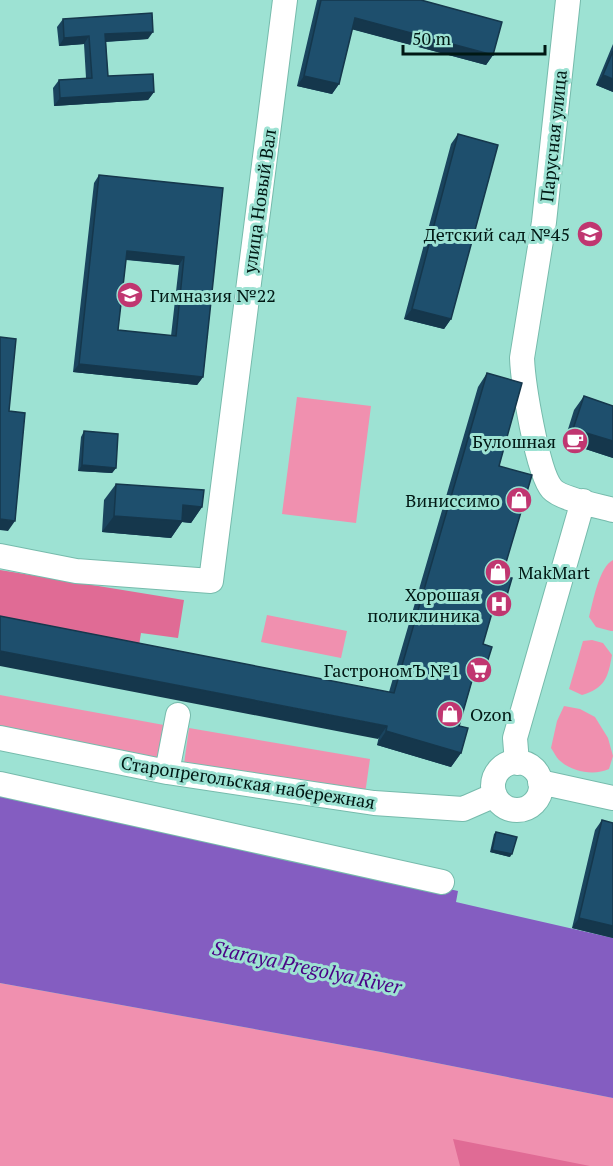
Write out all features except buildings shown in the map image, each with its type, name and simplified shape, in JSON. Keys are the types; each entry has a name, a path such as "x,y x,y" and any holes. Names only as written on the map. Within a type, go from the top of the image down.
{"street":[{"name":"улица Новый Вал","path":"0,556 76,571 211,581 285,0"},
{"name":"Парусная улица","path":"568,0 544,222 522,358 528,407 545,478 552,489 562,496 613,510"},
{"path":"517,763 515,738 583,501"},
{"path":"167,772 178,715"},
{"name":"Старопрегольская набережная","path":"0,738 167,772 374,803 463,810 495,795"},
{"path":"517,763 532,768 540,782 538,797 526,808 519,810 504,807 495,795 494,780 497,773 502,768 517,763"},
{"path":"540,782 613,798"},
{"path":"0,784 442,882"}],"shaded area":[{"path":"297,397 371,406 356,523 282,514"},
{"path":"613,560 613,631 611,631 596,627 589,617 600,577"},
{"path":"0,570 184,600 178,638 141,633 137,658 0,632"},
{"path":"267,615 347,631 341,658 261,642"},
{"path":"592,640 603,643 612,655 607,676 601,685 582,695 569,689 583,641"},
{"path":"0,695 164,725 159,758 0,726"},
{"path":"564,706 580,709 595,717 608,738 613,756 609,769 583,772 559,760 551,748 557,721"},
{"path":"189,728 370,759 365,794 184,764"},
{"path":"0,983 381,1052 613,1098 613,1166 0,1166"},
{"path":"453,1139 590,1166 460,1166"}],"water":[{"name":"Staraya Pregolya River","path":"0,788 458,891 456,902 613,938 613,1098 381,1052 0,983"}],"place":[{"name":"Детский сад №45","path":"590,234"},
{"name":"Гимназия №22","path":"130,295"},
{"name":"Булошная","path":"575,441"},
{"name":"Виниссимо","path":"519,500"},
{"name":"MakMart","path":"498,572"},
{"name":"Хорошая поликлиника","path":"499,604"},
{"name":"ГастрономЪ №1","path":"479,670"},
{"name":"Ozon","path":"450,714"}]}
